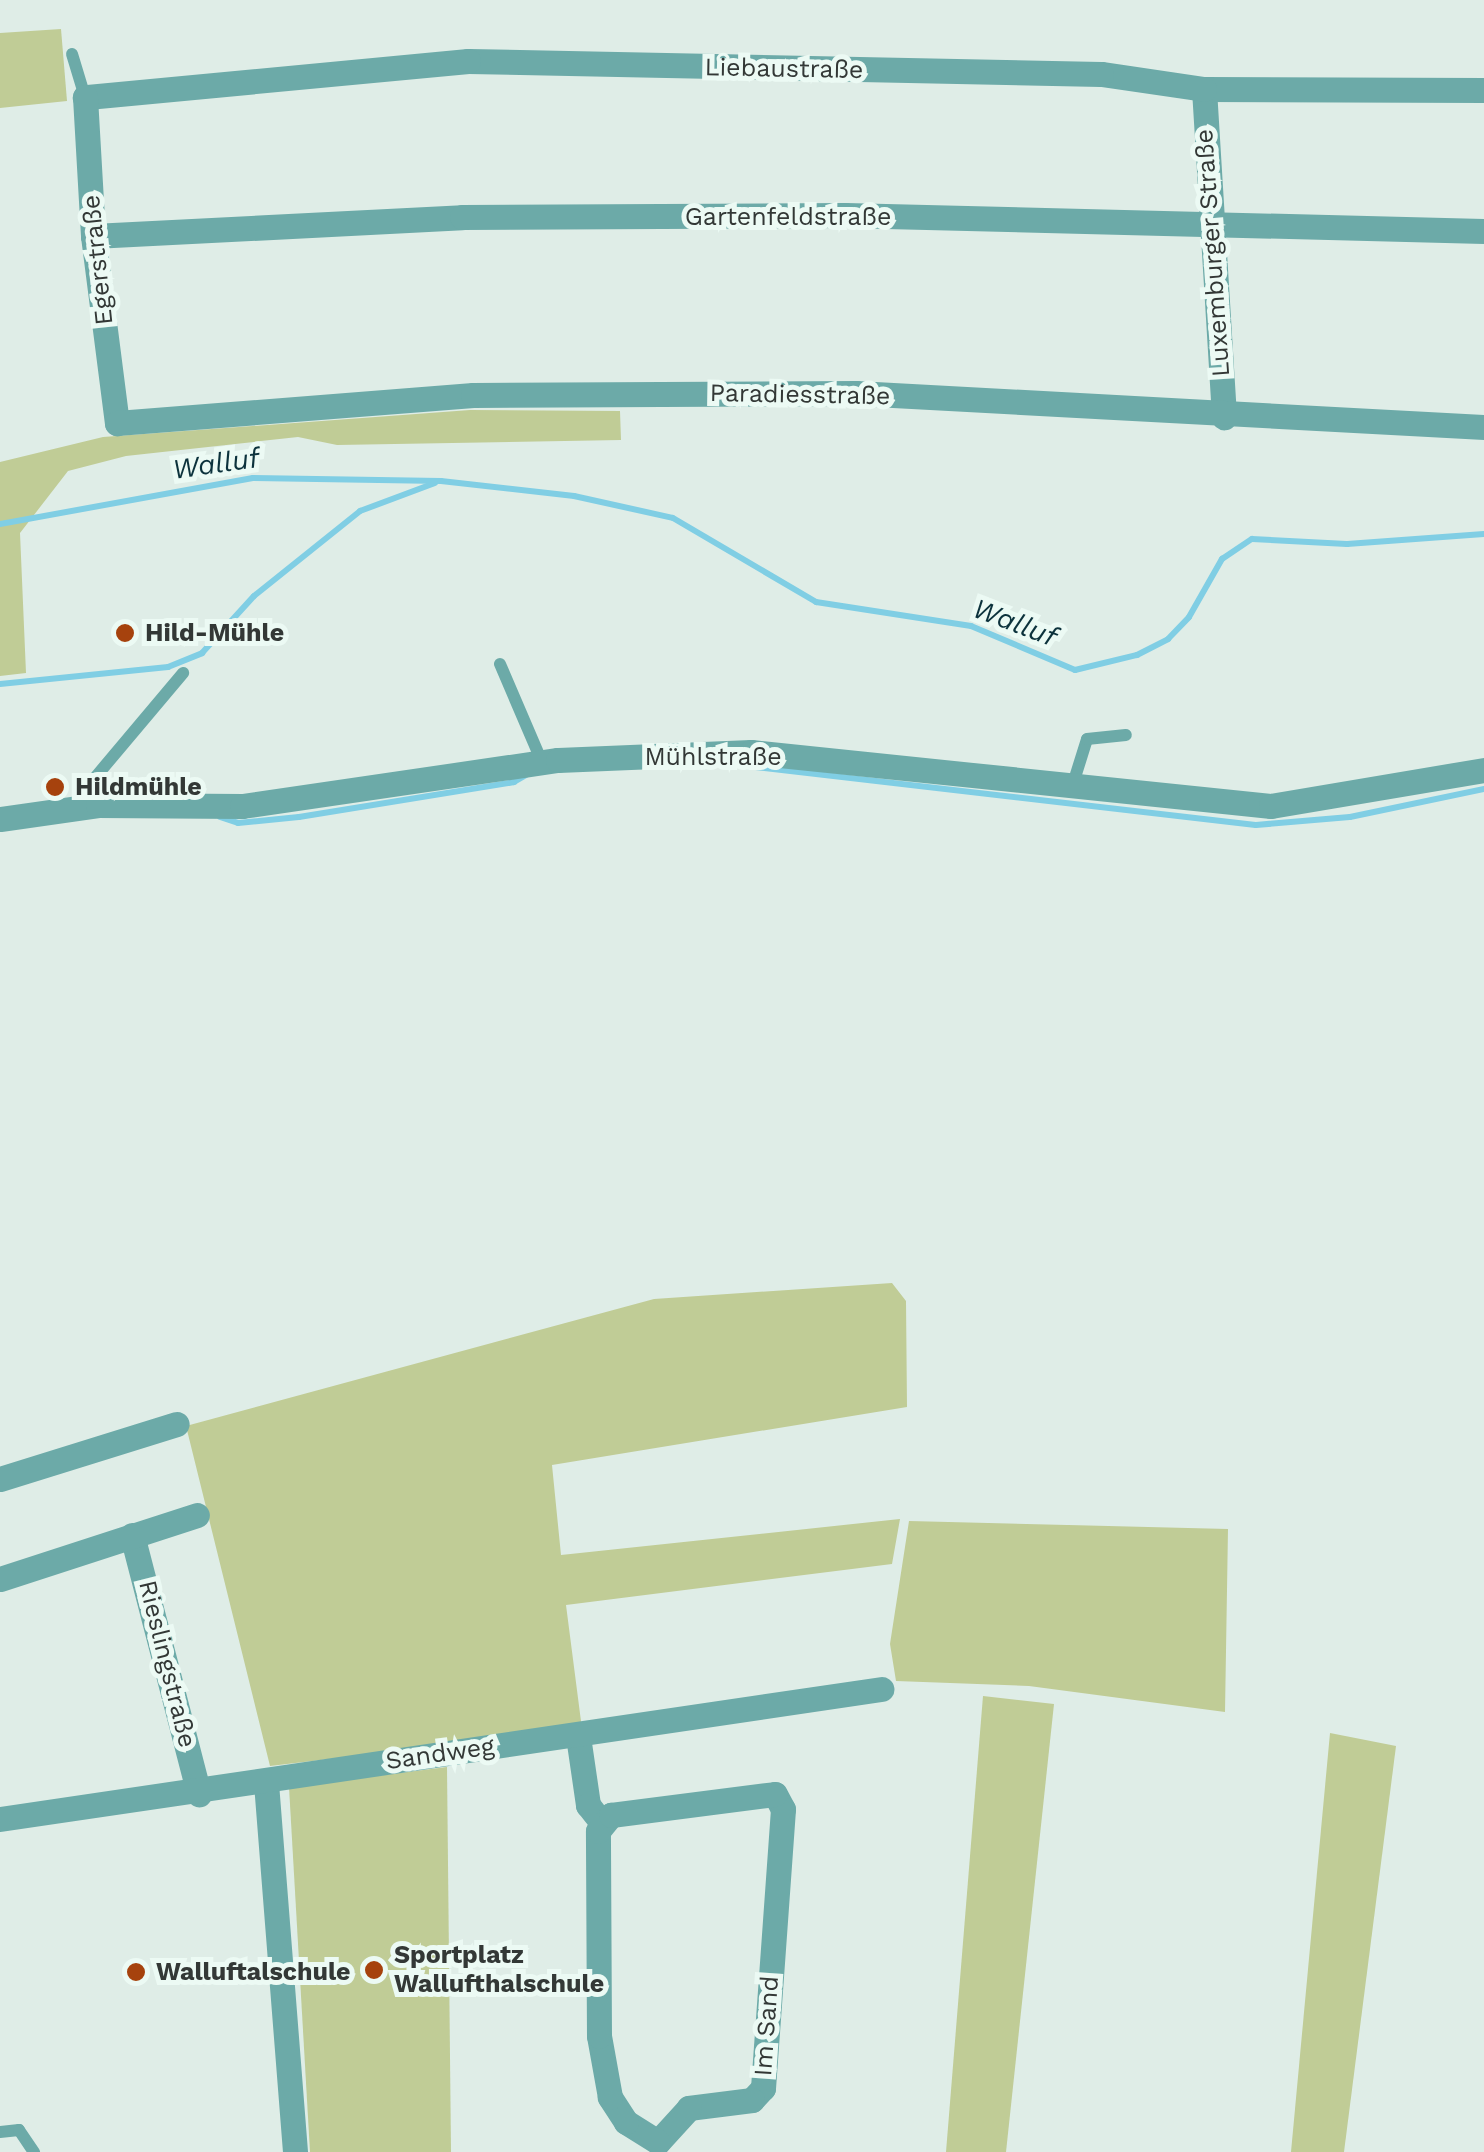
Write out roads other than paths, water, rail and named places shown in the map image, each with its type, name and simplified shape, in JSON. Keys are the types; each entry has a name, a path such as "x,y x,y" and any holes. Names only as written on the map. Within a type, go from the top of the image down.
{"street":[{"name":"Liebaustraße","path":"85,96 468,61 1101,74 1204,89 1484,90"},
{"name":"Luxemburger Straße","path":"1204,89 1208,226 1224,417"},
{"name":"Egerstraße","path":"85,96 93,236 117,424"},
{"name":"Gartenfeldstraße","path":"93,236 481,217 845,215 1484,231"},
{"name":"Paradiesstraße","path":"117,424 473,395 856,393 1224,417 1484,427"},
{"name":"Mühlstraße","path":"0,820 98,805 242,806 542,762 751,752 1271,806 1484,770"},
{"path":"0,1479 177,1424"},
{"path":"0,1579 196,1516"},
{"name":"Rieslingstraße","path":"132,1535 199,1794"},
{"name":"Sandweg","path":"0,1819 199,1794 881,1689"},
{"name":"Im Sand","path":"579,1743 588,1805 602,1823 599,2036 616,2111 661,2149 689,2108 752,2100 763,2088 783,1809 775,1794 765,1794 612,1815 602,1823"},
{"path":"266,1783 295,2152"}],"lane":[{"path":"72,54 85,96"},
{"path":"500,664 542,762"},
{"path":"98,805 93,780 183,673"},
{"path":"1072,787 1087,739 1126,735"},
{"path":"0,2132 19,2130 34,2152"}],"waterway":[{"name":"Walluf","path":"0,524 253,478 441,481 574,496 673,518 816,602 971,626 1075,670 1137,655 1168,639 1189,617 1222,559 1252,539 1347,544 1484,534"},
{"name":"Walluf","path":"0,684 168,667 202,653 254,596 360,511 435,483"},
{"path":"738,765 1256,825 1350,817 1484,789"},
{"path":"220,817 238,823 299,817 514,782 526,775"}],"place":[{"name":"Hild-Mühle","path":"125,633"},
{"name":"Hildmühle","path":"55,787"},
{"name":"Sportplatz Wallufthalschule","path":"374,1970"},
{"name":"Walluftalschule","path":"136,1972"}]}
